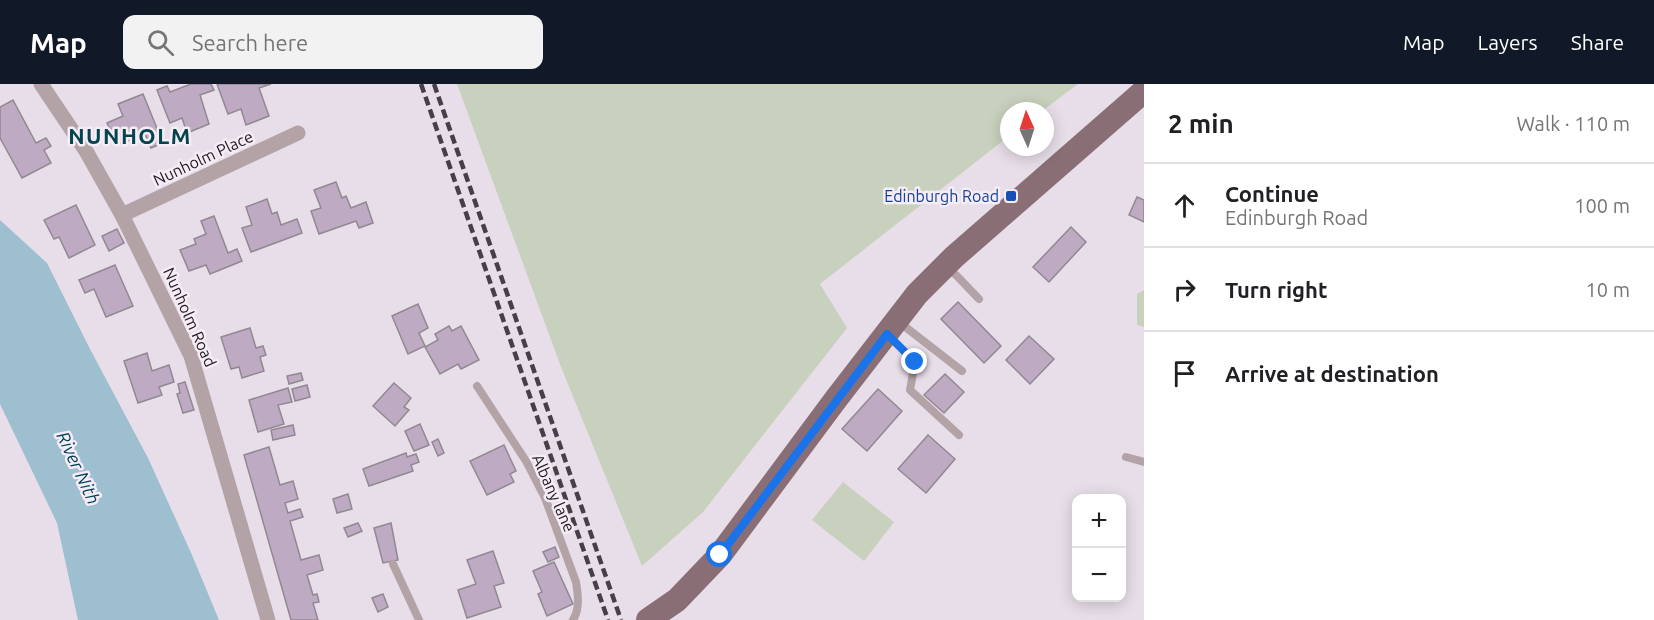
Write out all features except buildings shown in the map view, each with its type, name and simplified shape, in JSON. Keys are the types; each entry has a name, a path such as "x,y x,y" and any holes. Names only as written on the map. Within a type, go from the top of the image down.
{"main road":[{"path":"648,620 677,600 720,555 917,294 1144,91"}],"street":[{"name":"Nunholm Road","path":"41,84 86,151 122,215 190,356 268,620"},
{"name":"Nunholm Place","path":"122,215 298,134"}],"lane":[{"path":"944,268 956,275 979,299"},
{"path":"892,327 962,371"},
{"path":"892,327 915,362 910,390 959,435"},
{"name":"Albany lane","path":"477,386 526,461 545,498 576,582 577,606 573,620"},
{"path":"1126,457 1144,462"},
{"path":"393,564 419,620"}],"green space":[{"path":"457,84 1078,84 1054,102 1000,102 1000,143 820,284 847,328 703,512 642,566 561,367"},
{"path":"1144,290 1144,327 1137,325 1137,294"},
{"path":"843,482 894,522 864,561 812,520"}],"water":[{"name":"River Nith","path":"0,220 47,263 148,458 219,620 78,620 57,523 0,404"}],"railway":[{"path":"421,84 608,620"},
{"path":"434,84 621,620"}],"place":[{"name":"Edinburgh Road","path":"1011,196"}],"district":[{"name":"NUNHOLM","path":"130,136"}],"route":[{"path":"720,555 887,334 915,362"}]}
